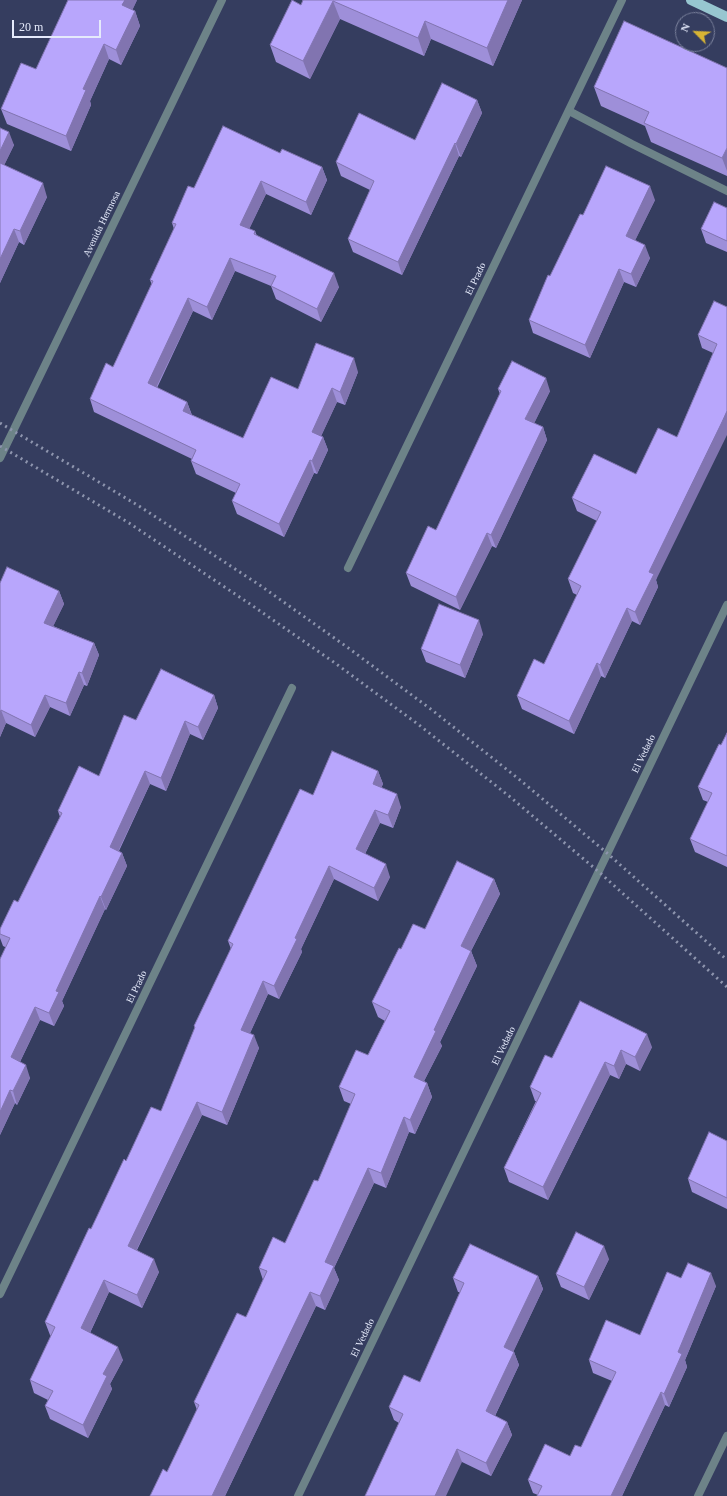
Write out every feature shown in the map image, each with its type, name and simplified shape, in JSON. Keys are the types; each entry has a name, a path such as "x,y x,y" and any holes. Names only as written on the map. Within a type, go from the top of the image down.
{"main road":[{"path":"691,0 727,17"}],"street":[{"name":"Avenida Hermosa","path":"0,458 222,0"},
{"name":"El Prado","path":"348,568 622,0"},
{"path":"569,111 727,191"},
{"name":"El Vedado","path":"298,1496 727,605"},
{"name":"El Prado","path":"0,1294 292,688"},
{"path":"698,1496 727,1436"}],"building":[{"path":"68,0 125,0 122,5 135,11 116,50 104,44 83,89 86,90 66,136 1,109 21,63 36,69"},
{"path":"292,0 301,5 303,0 508,0 487,48 425,21 418,38 333,1 303,61 270,45"},
{"path":"624,21 675,44 675,52 692,52 727,68 727,148 722,158 644,123 649,112 594,87"},
{"path":"442,83 477,100 398,262 348,239 374,181 336,162 359,113 415,140"},
{"path":"223,126 280,153 282,149 322,167 306,202 261,181 240,225 255,231 254,234 334,273 317,309 271,286 276,276 230,258 207,307 188,298 148,383 187,402 183,411 243,438 271,377 298,389 316,343 354,358 340,392 332,388 312,432 323,437 312,461 310,460 279,524 232,501 240,484 191,461 196,450 90,399 106,363 113,367 153,281 150,280 176,224 172,223 188,186 194,188"},
{"path":"0,128 9,132 0,151"},
{"path":"0,163 43,183 20,231 14,229 0,259"},
{"path":"606,166 650,186 626,236 645,245 631,274 619,269 585,345 529,320 548,275 550,276 580,214 583,215"},
{"path":"714,202 727,208 727,241 701,229"},
{"path":"714,301 727,307 727,411 649,572 654,574 635,612 627,608 600,665 597,663 569,721 517,696 534,659 544,664 581,586 568,579 601,512 572,498 594,454 636,474 658,428 677,437 717,344 698,335"},
{"path":"512,361 546,378 525,419 543,427 491,535 487,533 456,597 406,573 428,526 436,530 501,391 498,389"},
{"path":"7,567 59,591 44,623 94,643 82,673 79,672 66,703 45,695 31,725 1,710 0,713 0,583"},
{"path":"439,604 479,620 460,665 421,649"},
{"path":"161,669 214,695 198,727 185,721 161,778 145,771 110,847 122,853 101,897 100,896 56,991 59,992 49,1013 35,1007 11,1057 26,1065 13,1091 10,1090 0,1112 0,959 10,938 0,934 0,929 14,900 18,902 62,813 58,811 79,766 99,776 124,715 136,720"},
{"path":"727,733 727,856 690,839 712,793 698,787 719,744 721,745"},
{"path":"332,751 378,771 373,784 397,794 388,815 375,810 356,849 386,864 374,888 329,866 295,938 297,939 274,986 263,981 241,1030 254,1035 222,1112 197,1102 128,1246 154,1259 137,1295 104,1280 81,1328 118,1347 103,1374 107,1376 83,1425 45,1406 53,1391 30,1380 55,1327 45,1322 89,1228 91,1229 124,1159 126,1161 151,1107 161,1111 195,1027 194,1026 233,944 228,941 300,789 313,795"},
{"path":"457,861 494,879 461,946 471,951 414,1077 427,1083 410,1120 404,1117 381,1173 368,1168 325,1262 334,1266 320,1296 310,1292 212,1496 150,1496 163,1469 167,1472 199,1405 194,1402 237,1313 246,1317 267,1271 259,1268 273,1237 285,1243 314,1180 318,1181 355,1094 339,1087 356,1050 368,1055 390,1011 372,1002 399,948 401,949 413,924 425,929"},
{"path":"580,1001 647,1034 635,1057 621,1050 614,1066 605,1062 543,1187 504,1168 541,1093 530,1087 545,1055 552,1058"},
{"path":"709,1132 727,1141 727,1198 688,1179"},
{"path":"576,1232 604,1246 584,1287 556,1274"},
{"path":"470,1244 538,1276 504,1347 514,1352 486,1411 507,1422 486,1463 457,1449 435,1496 365,1496 403,1414 389,1407 404,1375 420,1382 464,1283 453,1278"},
{"path":"688,1263 711,1273 678,1352 682,1354 664,1394 661,1392 611,1496 537,1496 542,1486 528,1480 545,1444 570,1456 575,1445 581,1447 616,1372 589,1360 606,1320 640,1335 667,1272 681,1278"}],"railway":[{"path":"0,423 139,506 261,586 347,647 432,710 520,780 607,853 727,960"},
{"path":"0,446 129,523 335,663 419,725 509,796 599,872 727,987"}]}
